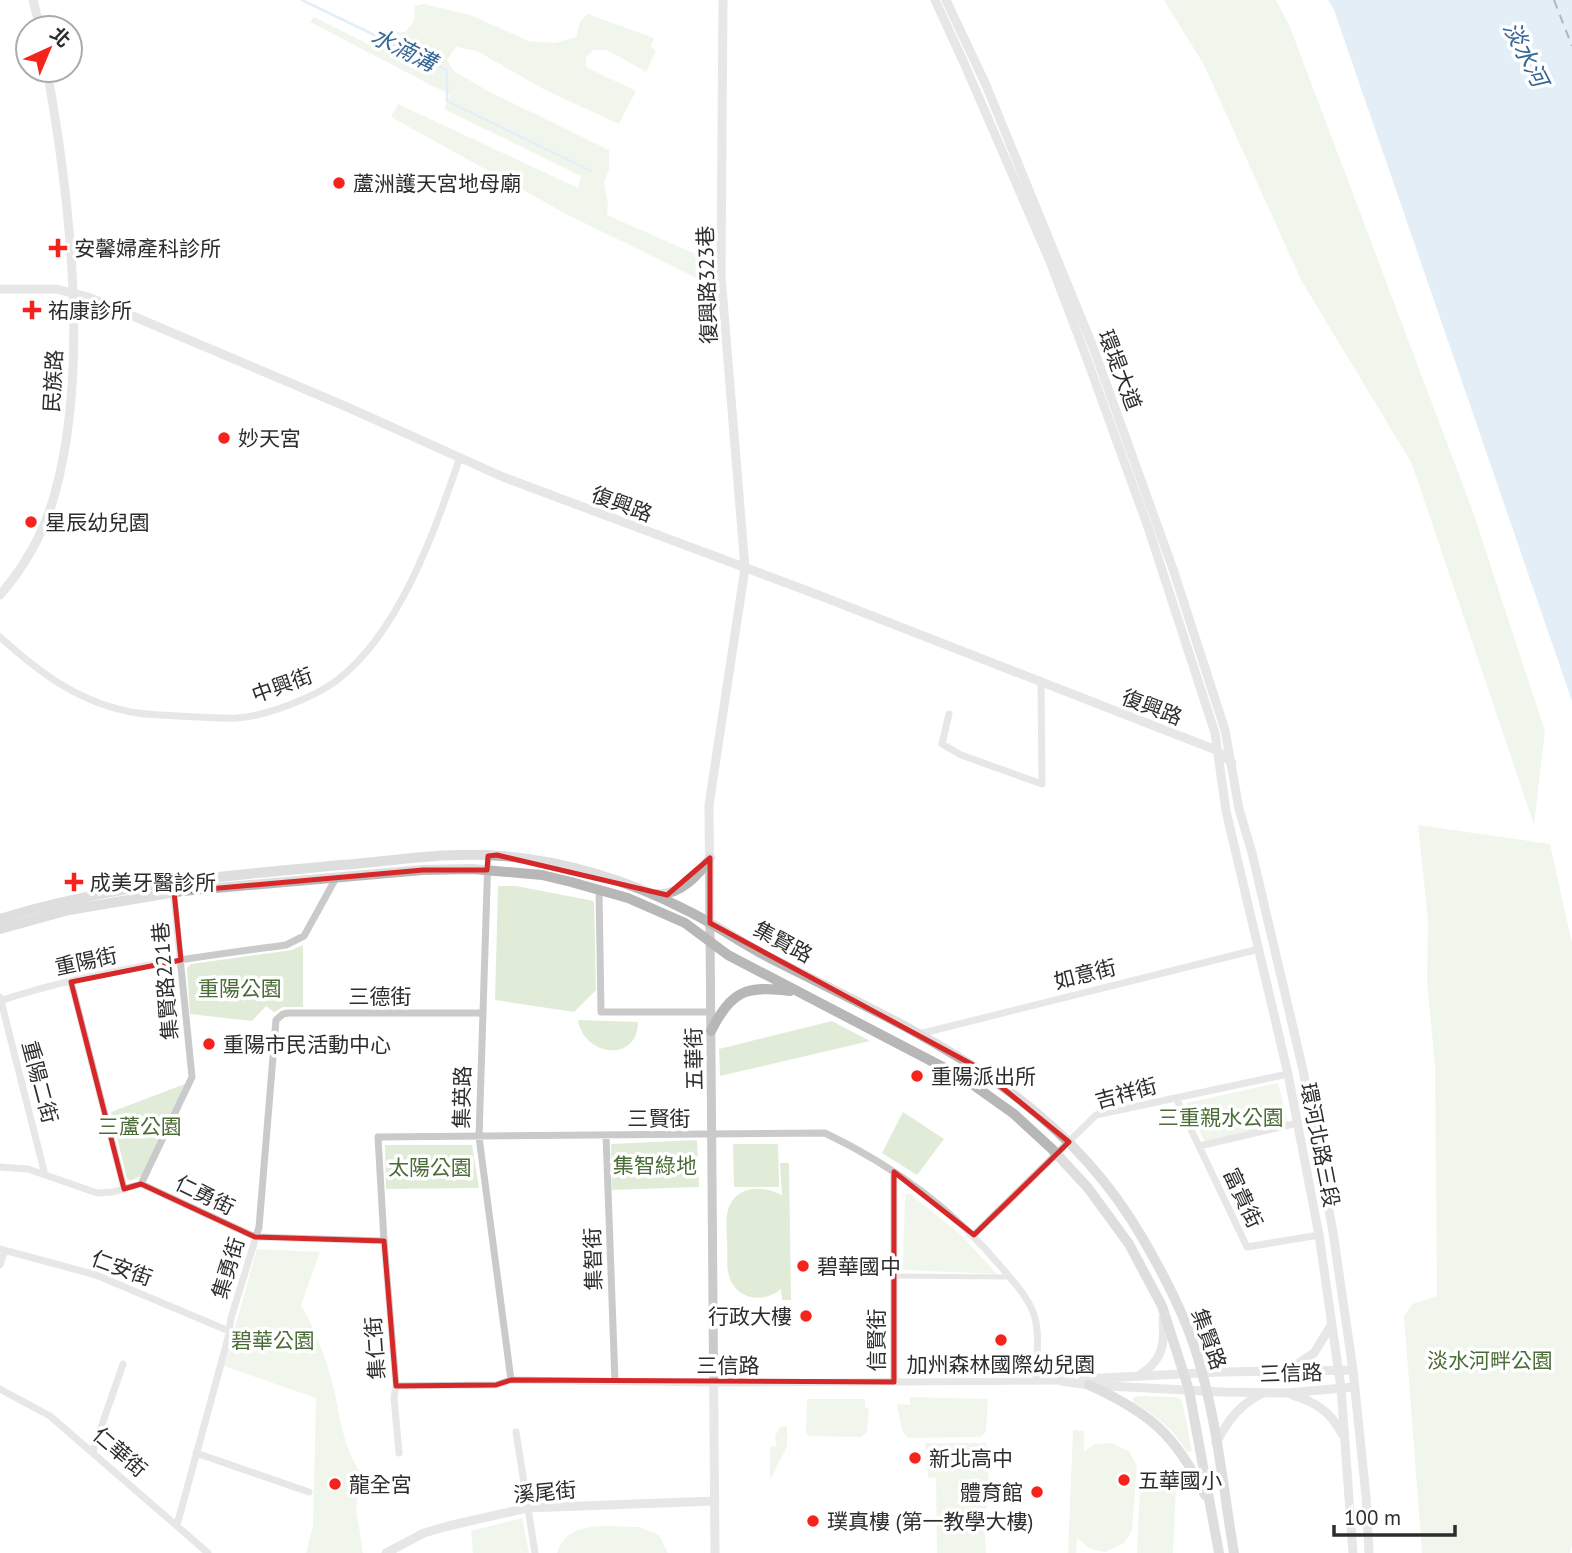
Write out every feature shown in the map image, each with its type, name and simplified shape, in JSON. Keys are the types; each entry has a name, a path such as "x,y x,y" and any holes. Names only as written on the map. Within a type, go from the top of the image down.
{"main road":[{"name":"集賢路","path":"0,919 72,899 416,858 488,856 547,863 623,883 651,893 710,923 744,944 919,1034 977,1067 1028,1104 1069,1142 1109,1187 1141,1235 1196,1350 1216,1444 1234,1553"},
{"path":"651,893 667,895 676,890 703,870 710,858"},
{"name":"集賢路","path":"0,929 172,887 337,878 423,870 487,870 542,876 628,898 685,923 728,955 962,1077 1014,1114 1088,1188 1110,1216 1145,1271 1162,1306 1189,1390 1219,1553"},
{"path":"711,1031 732,999 746,990 760,988 802,993"},
{"path":"1089,1385 1137,1409 1159,1426 1176,1444 1192,1468 1211,1509"}],"street":[{"name":"復興路323巷","path":"723,0 721,276 745,568"},
{"name":"環堤大道","path":"935,0 1053,258"},
{"name":"環堤大道","path":"946,0 986,85 1173,569 1224,730 1231,763"},
{"name":"民族路","path":"0,595 24,564 44,523 55,492 68,420 73,293 59,149 49,84"},
{"name":"復興路","path":"0,289 56,289 101,302 503,477 1216,750 1231,763"},
{"name":"環堤大道","path":"1088,349 1174,603 1215,733 1216,750"},
{"name":"中興街","path":"0,637 61,687 96,702 136,713 239,718 289,705 311,696 339,679 376,638 405,591 433,534 460,457"},
{"name":"五華街","path":"715,1553 709,805 745,568"},
{"path":"949,714 942,744 961,755 1042,784 1041,682"},
{"name":"環河北路三段","path":"1216,750 1226,811 1289,1074 1319,1235 1341,1388 1353,1553"},
{"name":"環河北路三段","path":"1231,763 1239,809 1303,1070 1333,1232 1355,1387 1369,1553"},
{"name":"集英路","path":"488,856 479,1137 511,1380"},
{"name":"重陽街","path":"0,1000 33,990 181,960 298,941 304,936 337,878"},
{"name":"集賢路221巷","path":"141,1184 192,1077 172,887"},
{"path":"599,890 601,1012 710,1012"},
{"path":"1248,904 1263,900"},
{"name":"如意街","path":"919,1034 1259,949"},
{"path":"71,982 124,1189"},
{"name":"重陽二街","path":"0,1000 45,1175"},
{"name":"三德街","path":"279,1017 288,1013 481,1013"},
{"name":"集勇街","path":"177,1525 259,1227 274,1025 279,1017"},
{"name":"吉祥街","path":"974,1235 1096,1115 1289,1074"},
{"name":"富貴街","path":"1176,1098 1247,1247 1319,1235"},
{"path":"1199,1146 1298,1123"},
{"name":"三賢街","path":"384,1241 378,1138 825,1133 894,1172 933,1199 974,1235 1033,1310 1037,1325 1036,1381"},
{"name":"集智街","path":"606,1135 615,1382"},
{"path":"0,1167 28,1169 97,1193 141,1184"},
{"name":"信賢街","path":"894,1172 894,1382"},
{"name":"仁勇街","path":"141,1184 255,1237"},
{"path":"255,1237 384,1241"},
{"name":"集仁街","path":"384,1241 399,1453"},
{"path":"0,1265 2,1250"},
{"name":"仁安街","path":"2,1250 96,1276 229,1331"},
{"path":"894,1276 1010,1278"},
{"path":"1138,1377 1150,1368 1162,1352 1162,1306"},
{"path":"1284,1373 1306,1361 1314,1353 1331,1326"},
{"path":"93,1451 123,1364"},
{"name":"三信路","path":"396,1386 496,1385 511,1380 714,1383 1060,1381 1202,1373 1353,1370"},
{"name":"三信路","path":"1060,1381 1089,1385 1264,1393 1355,1387"},
{"name":"仁華街","path":"0,1389 50,1416 208,1553"},
{"path":"1216,1444 1229,1419 1241,1407 1264,1393"},
{"path":"1286,1393 1321,1407 1336,1422 1345,1439"},
{"path":"516,1432 535,1553"},
{"path":"196,1453 309,1492"},
{"name":"溪尾街","path":"386,1553 424,1533 527,1508 715,1501"}],"highlighted area":[{"path":"497,855 667,895 710,858 710,923 977,1067 1069,1142 974,1235 894,1172 894,1382 511,1380 496,1385 396,1386 384,1241 255,1237 141,1184 124,1189 71,982 181,960 174,892 423,870 487,870 488,856"}],"green space":[{"path":"1164,0 1276,0 1290,27 1472,509 1545,731 1534,825 1412,464 1301,280 1204,65"},
{"path":"424,4 470,15 529,41 555,43 576,37 580,21 588,14 654,38 651,46 656,51 646,72 607,50 593,50 586,58 586,67 636,91 619,124 545,90 477,51 456,47 447,60 455,72 490,92 609,150 609,170 604,182 607,215 716,263 717,288 566,214 391,117 398,104 578,188 581,176 444,109 450,95 310,22 314,17 376,48 392,32 405,32 414,21 415,6"},
{"name":"淡水河畔公園","path":"1418,825 1550,844 1572,943 1570,1553 1422,1553 1404,1316 1412,1304 1437,1296 1435,1066 1427,981 1428,921"},
{"path":"498,886 516,886 594,901 596,990 574,1012 495,1000"},
{"name":"重陽公園","path":"303,945 303,1007 283,1007 274,1012 266,1006 252,1021 190,1014 187,968 191,964 292,950"},
{"path":"578,1020 638,1022 636,1035 629,1044 621,1049 610,1050 590,1042 582,1032"},
{"path":"832,1021 870,1041 720,1076 719,1049"},
{"name":"三重親水公園","path":"1278,1083 1288,1122 1205,1142 1186,1103"},
{"name":"三蘆公園","path":"185,1084 141,1176 130,1181 127,1179 111,1112"},
{"path":"903,1112 944,1139 917,1175 882,1153"},
{"name":"集智綠地","path":"697,1140 699,1187 612,1190 611,1144"},
{"path":"733,1144 778,1144 779,1187 734,1187"},
{"name":"太陽公園","path":"385,1145 472,1145 479,1188 386,1189"},
{"path":"780,1163 789,1163 791,1300 782,1300 781,1289 767,1297 744,1295 733,1284 728,1268 728,1210 737,1196 750,1189 782,1195"},
{"path":"909,1193 960,1234 997,1274 903,1270 905,1195"},
{"name":"碧華公園","path":"257,1249 320,1252 301,1305 323,1352 346,1441 362,1475 356,1508 363,1553 306,1553 313,1525 316,1398 224,1366"},
{"path":"910,1397 988,1399 986,1432 980,1437 908,1438 902,1431 897,1404 910,1405"},
{"path":"1177,1397 1182,1400 1192,1451 1187,1452 1164,1424 1134,1403 1133,1398"},
{"path":"807,1399 865,1399 865,1408 869,1409 867,1432 861,1437 810,1436 806,1433"},
{"path":"787,1426 787,1447 770,1480 770,1447 776,1446 775,1436 780,1427"},
{"path":"1073,1430 1084,1431 1084,1451 1095,1444 1111,1443 1129,1451 1137,1466 1132,1530 1124,1543 1105,1552 1090,1549 1077,1538 1076,1553 1068,1553"},
{"path":"925,1443 986,1443 990,1496 980,1524 985,1535 986,1553 937,1553 936,1478 928,1477"},
{"path":"1140,1484 1176,1485 1173,1553 1137,1553"},
{"path":"522,1518 529,1553 473,1553 471,1531"},
{"path":"603,1526 639,1527 659,1535 668,1553 557,1553 562,1542 580,1529"}],"water":[{"name":"淡水河","path":"1328,0 1572,0 1572,701 1334,10"}],"waterway":[{"name":"水湳溝","path":"302,0 447,70 447,101 591,171"}],"ferry route":[{"path":"1554,0 1572,46"}],"place":[{"name":"蘆洲護天宮地母廟","path":"339,183"},
{"name":"安馨婦產科診所","path":"58,248"},
{"name":"祐康診所","path":"32,310"},
{"name":"妙天宮","path":"224,438"},
{"name":"星辰幼兒園","path":"31,522"},
{"name":"成美牙醫診所","path":"74,882"},
{"name":"重陽市民活動中心","path":"209,1044"},
{"name":"重陽派出所","path":"917,1076"},
{"name":"碧華國中","path":"803,1266"},
{"name":"行政大樓","path":"806,1316"},
{"name":"加州森林國際幼兒園","path":"1001,1340"},
{"name":"新北高中","path":"915,1458"},
{"name":"五華國小","path":"1124,1480"},
{"name":"龍全宮","path":"335,1484"},
{"name":"體育館","path":"1037,1492"},
{"name":"璞真樓 (第一教學大樓)","path":"813,1521"}]}
